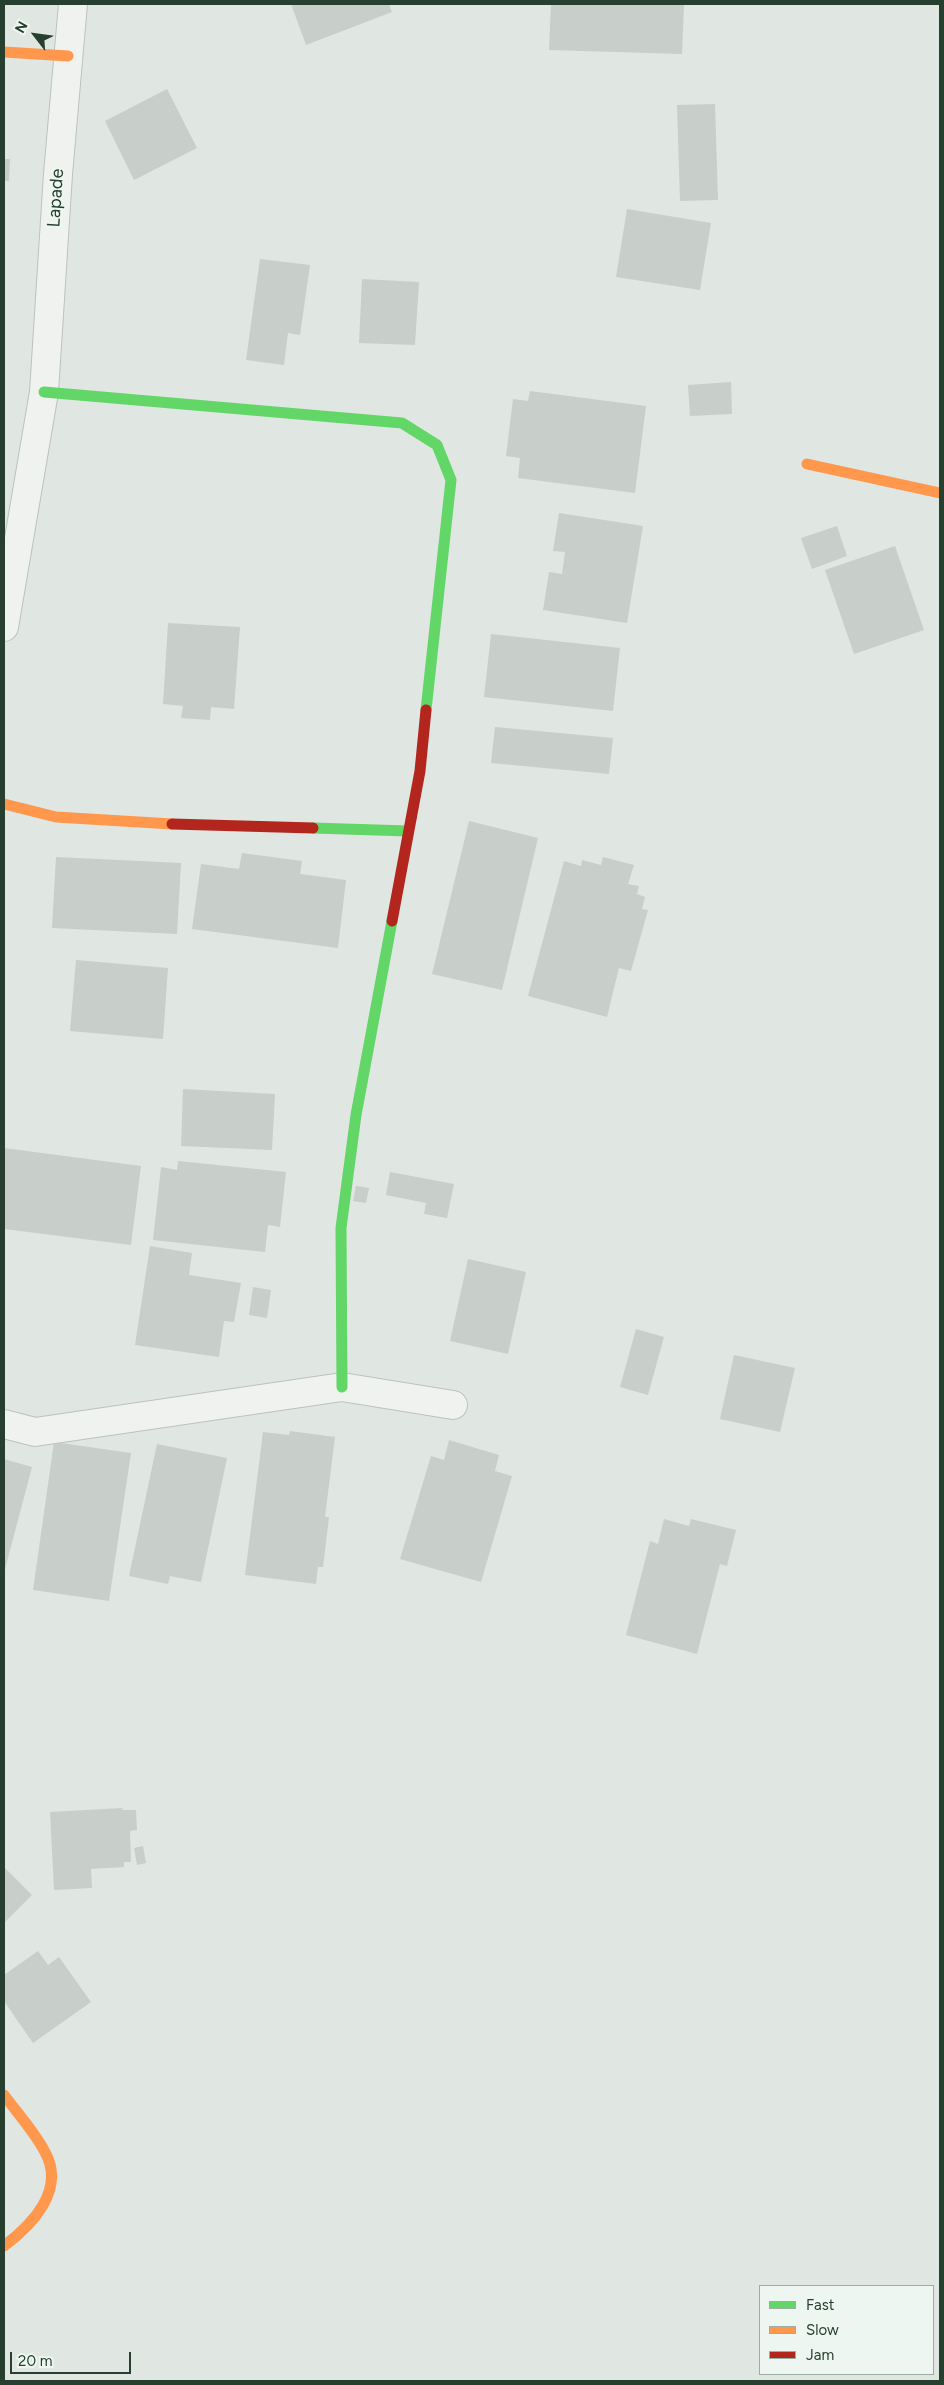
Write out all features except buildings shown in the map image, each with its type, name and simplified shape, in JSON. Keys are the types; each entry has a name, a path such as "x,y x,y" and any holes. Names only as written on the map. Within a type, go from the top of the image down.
{"street":[{"name":"Lapade","path":"4,627 44,392 58,174 73,4"},
{"path":"4,52 68,56"},
{"path":"44,392 402,423 437,445 451,480 420,771 356,1115 341,1228 342,1387"},
{"path":"807,464 940,493"},
{"path":"4,804 56,817 131,823 408,831"},
{"path":"4,1424 35,1432 342,1387 453,1405"},
{"path":"4,2094 48,2156 51,2184 46,2205 26,2230 4,2246"}],"traffic: fast":[{"path":"44,392 402,423 437,445 451,480 426,710"},
{"path":"313,828 408,831"},
{"path":"342,1387 341,1228 356,1115 392,921"}],"traffic: slow":[{"path":"4,52 68,56"},
{"path":"807,464 940,493"},
{"path":"4,804 56,817 172,824"},
{"path":"4,2095 41,2144 50,2166 51,2180 49,2193 35,2217 4,2246"}],"traffic: jam":[{"path":"392,921 420,771 426,710"},
{"path":"172,824 313,828"}]}
